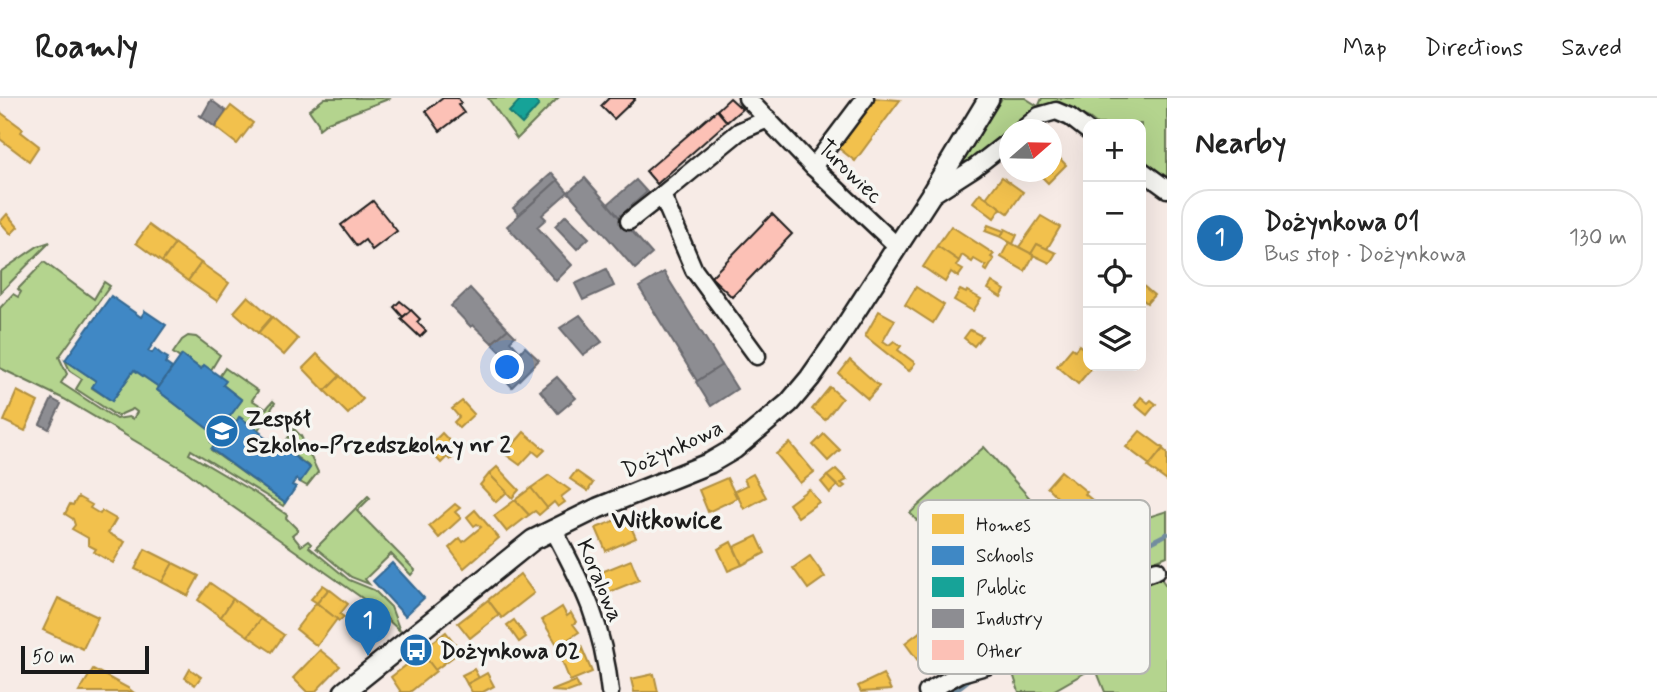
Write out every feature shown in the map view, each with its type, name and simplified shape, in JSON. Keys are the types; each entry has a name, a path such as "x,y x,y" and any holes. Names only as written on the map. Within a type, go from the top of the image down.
{"street":[{"name":"Turowiec","path":"747,98 813,167 897,246"},
{"path":"813,167 865,98"},
{"name":"Dożynkowa","path":"344,692 533,540 553,529 710,463 734,449 789,403 810,378 930,196 989,98"},
{"path":"1036,119 1056,111 1083,127"},
{"path":"629,220 740,131 768,119"},
{"path":"930,196 999,149"},
{"path":"1146,174 1167,190"},
{"path":"662,195 694,270 757,356"},
{"name":"Koralowa","path":"553,529 599,626 610,692"},
{"path":"1150,572 1157,570"},
{"path":"926,692 959,674"}],"green space":[{"path":"325,98 391,98 328,122 319,129 309,110"},
{"path":"488,98 558,98 517,139"},
{"path":"1002,98 1025,98 1041,108 1027,119 999,119 999,140 956,172"},
{"path":"1042,98 1167,98 1167,180 1146,163 1146,119 1090,119 1056,105 1039,105"},
{"path":"50,242 0,293 0,272 38,246"},
{"path":"44,262 94,299 104,282 110,286 59,357 67,374 61,383 116,419 133,419 137,412 133,409 117,416 76,389 82,379 70,371 65,360 96,381 92,388 112,401 134,370 159,387 157,390 216,435 211,442 214,445 211,450 285,503 283,506 191,450 189,454 287,515 286,518 298,530 292,535 301,546 308,541 311,544 309,547 349,580 374,590 391,607 400,631 372,605 186,471 64,399 0,368 0,308 13,294 18,297 21,292 18,289"},
{"path":"188,336 196,337 220,355 211,370 201,369 182,355 180,358 173,353"},
{"path":"225,368 258,391 252,400 266,409 273,401 275,403 258,430 240,417 236,422 229,417 242,400 223,385 219,377"},
{"path":"294,429 301,436 318,472 307,486 300,482 310,467 282,447"},
{"path":"984,447 1031,500 925,500"},
{"path":"368,496 370,498 357,511 415,570 411,575 391,554 365,579 369,584 351,577 316,548"},
{"path":"918,506 918,522 910,513"},
{"path":"1167,511 1167,556 1150,563 1150,516"},
{"path":"1155,570 1167,587 1167,692 1105,692 1098,674 1150,674 1150,572"},
{"path":"1013,674 1083,674 1051,692 1019,692"}],"building: Homes":[{"path":"872,98 900,100 855,161 836,146"},
{"path":"231,106 253,123 237,144 215,127"},
{"path":"0,112 23,129 21,132 39,146 29,161 0,139"},
{"path":"999,181 1009,182 1023,192 1008,213 986,198"},
{"path":"980,193 1001,208 994,218 973,202"},
{"path":"7,214 18,227 11,234 0,222"},
{"path":"1041,216 1060,227 1047,249 1037,244 1031,254 1019,247"},
{"path":"149,225 175,244 162,262 136,243"},
{"path":"988,225 1004,231 1001,237 985,231"},
{"path":"951,226 994,254 987,271 984,269 986,266 974,259 972,262 962,255 959,261 937,246"},
{"path":"1005,229 1017,235 1013,244 1001,237"},
{"path":"1009,242 1034,255 1025,271 1001,257"},
{"path":"175,244 201,263 188,281 162,262"},
{"path":"1037,244 1056,253 1050,263 1031,254"},
{"path":"937,246 959,261 956,266 963,270 958,277 951,272 945,282 923,267"},
{"path":"201,263 229,283 217,301 188,281"},
{"path":"992,282 1005,290 1001,297 988,289"},
{"path":"916,287 944,305 933,323 905,305"},
{"path":"1146,288 1154,295 1146,302"},
{"path":"960,290 981,299 973,311 954,300"},
{"path":"248,296 272,317 258,333 234,312"},
{"path":"879,311 895,320 883,341 889,345 894,341 901,346 898,350 915,363 909,371 865,336"},
{"path":"272,317 298,339 284,355 258,333"},
{"path":"970,330 982,336 974,346 964,338"},
{"path":"1079,345 1083,349 1083,371 1089,371 1078,384 1057,366 1072,348 1075,350"},
{"path":"317,354 340,376 325,391 303,368"},
{"path":"850,360 879,386 868,399 839,374"},
{"path":"340,376 363,399 348,414 325,391"},
{"path":"830,387 842,398 825,420 812,409"},
{"path":"17,391 38,402 25,431 4,421"},
{"path":"1141,397 1148,403 1151,400 1156,404 1147,415 1135,405"},
{"path":"462,401 474,414 459,428 454,422 459,417 452,409"},
{"path":"1140,431 1163,448 1150,465 1126,447"},
{"path":"524,432 545,450 539,456 533,451 520,465 505,454"},
{"path":"442,433 456,448 453,452 456,455 450,460 447,457 441,463 427,448"},
{"path":"824,434 840,450 828,461 813,445"},
{"path":"790,443 814,472 800,483 776,454"},
{"path":"1163,449 1167,453 1167,481 1148,467"},
{"path":"497,467 519,490 512,498 489,474"},
{"path":"836,469 847,480 841,483 845,486 841,489 827,476"},
{"path":"576,471 593,483 588,491 570,479"},
{"path":"1061,471 1087,492 1085,494 1092,500 1060,500 1047,487"},
{"path":"489,474 507,492 496,502 480,485"},
{"path":"753,474 766,497 744,509 735,491 747,485 744,479"},
{"path":"549,475 570,490 561,497 565,502 558,507 554,502 547,508 531,488"},
{"path":"827,476 837,486 830,493 821,482"},
{"path":"727,478 737,498 708,512 699,490"},
{"path":"531,488 547,508 539,515 535,511 529,515 515,500"},
{"path":"809,489 819,502 798,517 789,504"},
{"path":"78,497 92,505 90,508 100,514 102,511 116,519 108,533 125,542 113,563 94,552 96,549 88,545 88,538 72,529 75,525 73,519 65,514 70,504 73,505"},
{"path":"515,500 529,515 507,532 494,516"},
{"path":"455,504 460,508 455,512 461,518 439,538 429,526"},
{"path":"475,510 499,538 464,568 449,548 460,538 463,542 481,527 477,524 474,526 467,517"},
{"path":"626,516 636,538 606,551 596,528"},
{"path":"757,536 765,553 742,565 734,547"},
{"path":"731,542 742,565 728,571 718,549"},
{"path":"145,549 173,563 162,582 135,569"},
{"path":"810,556 825,577 808,589 793,568"},
{"path":"631,560 639,580 602,595 594,575"},
{"path":"173,563 199,576 188,596 162,582"},
{"path":"520,574 534,593 502,618 488,600"},
{"path":"210,583 233,599 221,617 198,600"},
{"path":"323,585 329,589 317,603 311,599"},
{"path":"329,589 348,604 340,614 344,617 339,621 317,603"},
{"path":"58,598 98,617 83,649 43,630"},
{"path":"233,599 261,619 248,636 221,617"},
{"path":"488,600 499,615 470,638 458,623"},
{"path":"316,603 337,619 317,646 296,629"},
{"path":"562,607 567,616 571,613 576,622 573,624 579,632 558,646 542,620"},
{"path":"261,619 284,635 272,652 248,636"},
{"path":"514,620 526,637 519,642 507,625"},
{"path":"446,632 461,651 435,670 421,651"},
{"path":"918,633 918,661 905,643"},
{"path":"581,646 592,672 570,681 560,656"},
{"path":"320,650 340,666 315,692 307,692 293,678"},
{"path":"422,653 436,671 410,692 401,692 391,677"},
{"path":"93,669 128,688 133,692 79,692"},
{"path":"190,669 201,677 195,685 185,678"},
{"path":"474,669 479,678 467,684 462,675"},
{"path":"487,673 494,686 483,692 472,692 467,684"},
{"path":"654,674 658,692 634,692 631,679"},
{"path":"883,674 891,690 861,692 858,686"},
{"path":"576,681 579,688 568,692 551,691"}],"building: Schools":[{"path":"111,296 141,317 145,311 166,325 148,351 152,353 155,349 168,358 165,363 172,368 159,387 134,370 112,401 92,387 96,381 65,360"},
{"path":"182,355 201,369 204,365 226,381 223,385 242,400 216,435 157,390"},
{"path":"229,417 236,422 239,417 310,468 300,482 296,479 292,485 296,487 285,503 211,449 214,445 211,442"},
{"path":"392,563 424,598 405,616 373,581"}],"building: Public":[{"path":"522,98 532,98 539,105 522,124 509,112"}],"building: Industry":[{"path":"211,100 226,111 215,127 199,115 202,116"},
{"path":"552,173 558,180 519,215 513,208"},
{"path":"585,178 652,254 635,269 568,192"},
{"path":"558,180 568,192 542,215 546,219 537,227 572,265 556,281 507,226"},
{"path":"636,180 647,192 619,217 608,204"},
{"path":"566,215 589,238 577,249 555,226"},
{"path":"606,269 614,286 583,300 575,284"},
{"path":"664,272 722,365 697,381 639,287"},
{"path":"470,288 508,329 492,343 473,325 471,327 451,306"},
{"path":"580,315 602,342 583,355 560,328"},
{"path":"508,329 515,336 510,341 520,352 525,347 539,360 512,387 503,377 514,365 492,343"},
{"path":"722,365 737,389 711,406 696,382"},
{"path":"557,377 576,398 558,413 540,391"},
{"path":"52,399 61,404 49,429 40,424"}],"building: Other":[{"path":"443,98 458,98 461,103 458,105 464,113 440,131 426,111"},
{"path":"609,98 635,99 614,119 601,106"},
{"path":"730,98 742,109 727,122 717,110"},
{"path":"717,110 727,122 657,184 646,171"},
{"path":"373,201 397,231 372,250 365,240 357,246 341,225"},
{"path":"772,214 792,234 732,297 711,277"},
{"path":"400,301 411,310 403,317 394,307"},
{"path":"411,310 426,331 420,337 401,319"}],"waterway":[{"path":"1150,543 1167,534"},
{"path":"953,692 967,681 970,674"}],"place":[{"name":"Zespół Szkolno-Przedszkolny nr 2","path":"222,431"},
{"name":"Dożynkowa 02","path":"416,650"},
{"name":"Dożynkowa 01","path":"368,656"}],"district":[{"name":"Witkowice","path":"667,519"}]}
